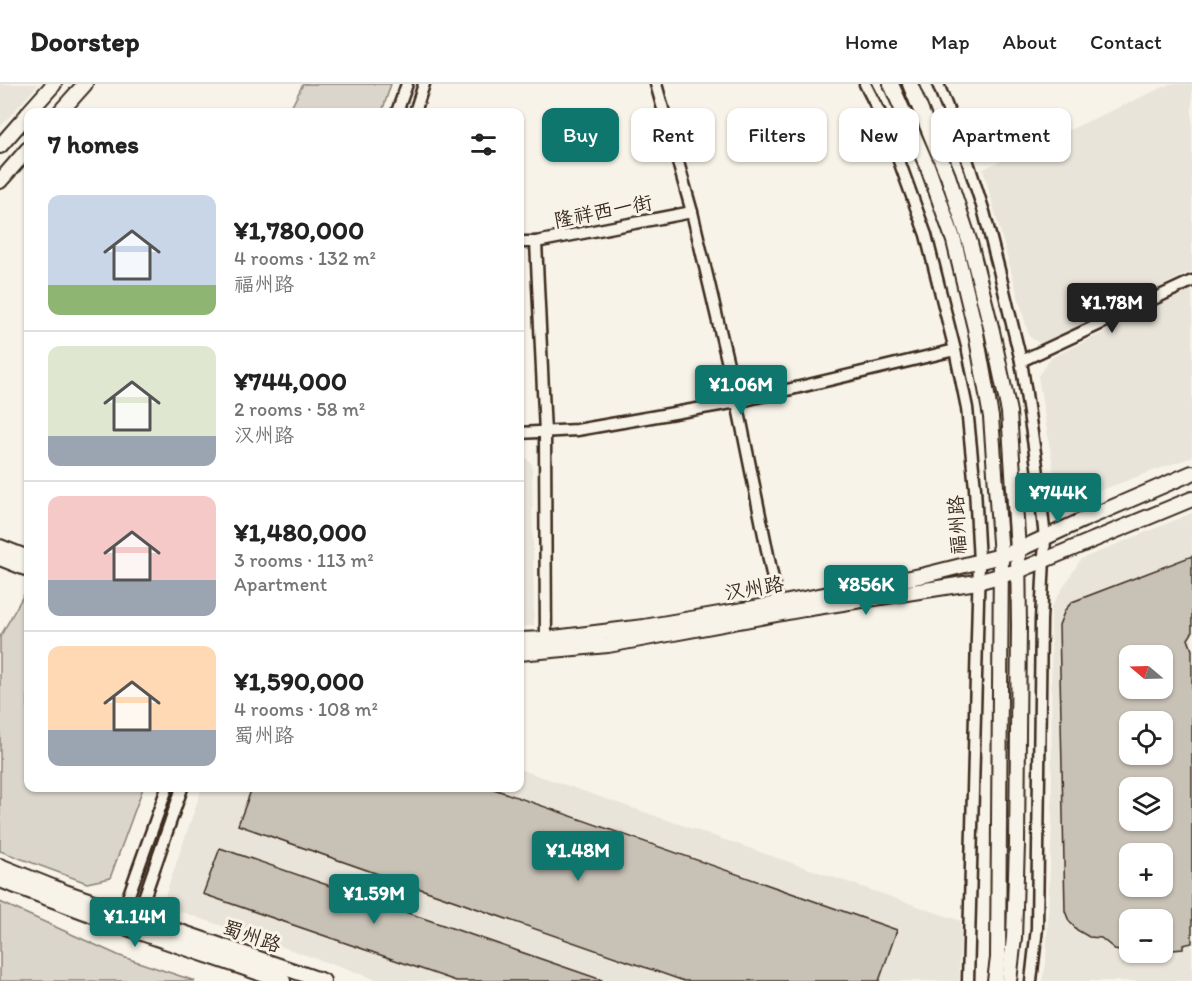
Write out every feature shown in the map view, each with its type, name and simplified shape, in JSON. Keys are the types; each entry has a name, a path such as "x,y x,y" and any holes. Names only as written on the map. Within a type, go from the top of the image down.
{"main road":[{"path":"33,108 54,84"},
{"path":"64,108 86,84"},
{"name":"福州路","path":"891,84 928,168 954,241 975,328 991,417 1001,556 1000,820 998,958 995,981"},
{"path":"910,84 952,188 970,243 1009,412 1018,550 1017,844 1014,938 1009,981"},
{"path":"0,146 24,119"},
{"path":"0,181 24,154"},
{"name":"汉州路","path":"524,652 546,645 778,604 979,562 1018,550 1192,473"},
{"name":"汉州路","path":"524,641 546,645 629,642 804,609 977,582 1018,572 1192,500"},
{"path":"0,547 24,556"},
{"path":"0,558 24,567"},
{"name":"蜀州路","path":"0,866 65,892 120,918"},
{"name":"蜀州路","path":"0,880 120,918 283,981"},
{"name":"蜀州路","path":"136,924 323,981"}],"street":[{"path":"399,108 407,84"},
{"path":"416,108 424,84"},
{"path":"656,84 692,212 737,402 778,604"},
{"name":"福州路","path":"866,84 886,125 927,235 956,350 967,408 979,562 968,981"},
{"path":"938,84 965,153 984,212 1021,362 1037,466 1045,538 1041,620 1037,928 1031,981"},
{"name":"隆祥西一街","path":"524,242 536,242 692,212"},
{"path":"536,242 545,433 546,645"},
{"path":"1021,362 1192,281"},
{"path":"524,433 577,430 737,402 956,350"},
{"path":"120,918 166,792"},
{"path":"136,924 181,792"}],"shaded area":[{"path":"0,84 39,84 0,127"},
{"path":"303,84 391,84 383,108 291,108"},
{"path":"1170,84 1192,84 1192,271 1043,346 1029,336 983,169 998,162 1071,162 1071,129"},
{"path":"1192,289 1192,457 1090,494 1054,473 1038,376 1051,358"},
{"path":"524,456 532,464 534,626 524,627"},
{"path":"1192,513 1192,981 1042,981 1046,964 1052,819 1051,607 1081,559"},
{"path":"24,596 24,792 142,792 110,878 87,883 0,851 0,637"},
{"path":"524,771 961,921 959,981 380,981 162,905 201,792 524,792"},
{"path":"0,902 120,956 195,981 0,981"}],"building":[{"path":"1192,556 1192,633 1188,639 1192,650 1192,943 1183,945 1183,949 1173,950 1173,909 1119,909 1119,951 1101,938 1089,937 1077,930 1069,921 1065,911 1059,625 1065,610 1072,602"},
{"path":"250,792 502,792 897,930 879,981 684,981 238,825"},
{"path":"220,848 602,981 456,981 203,894"}]}
